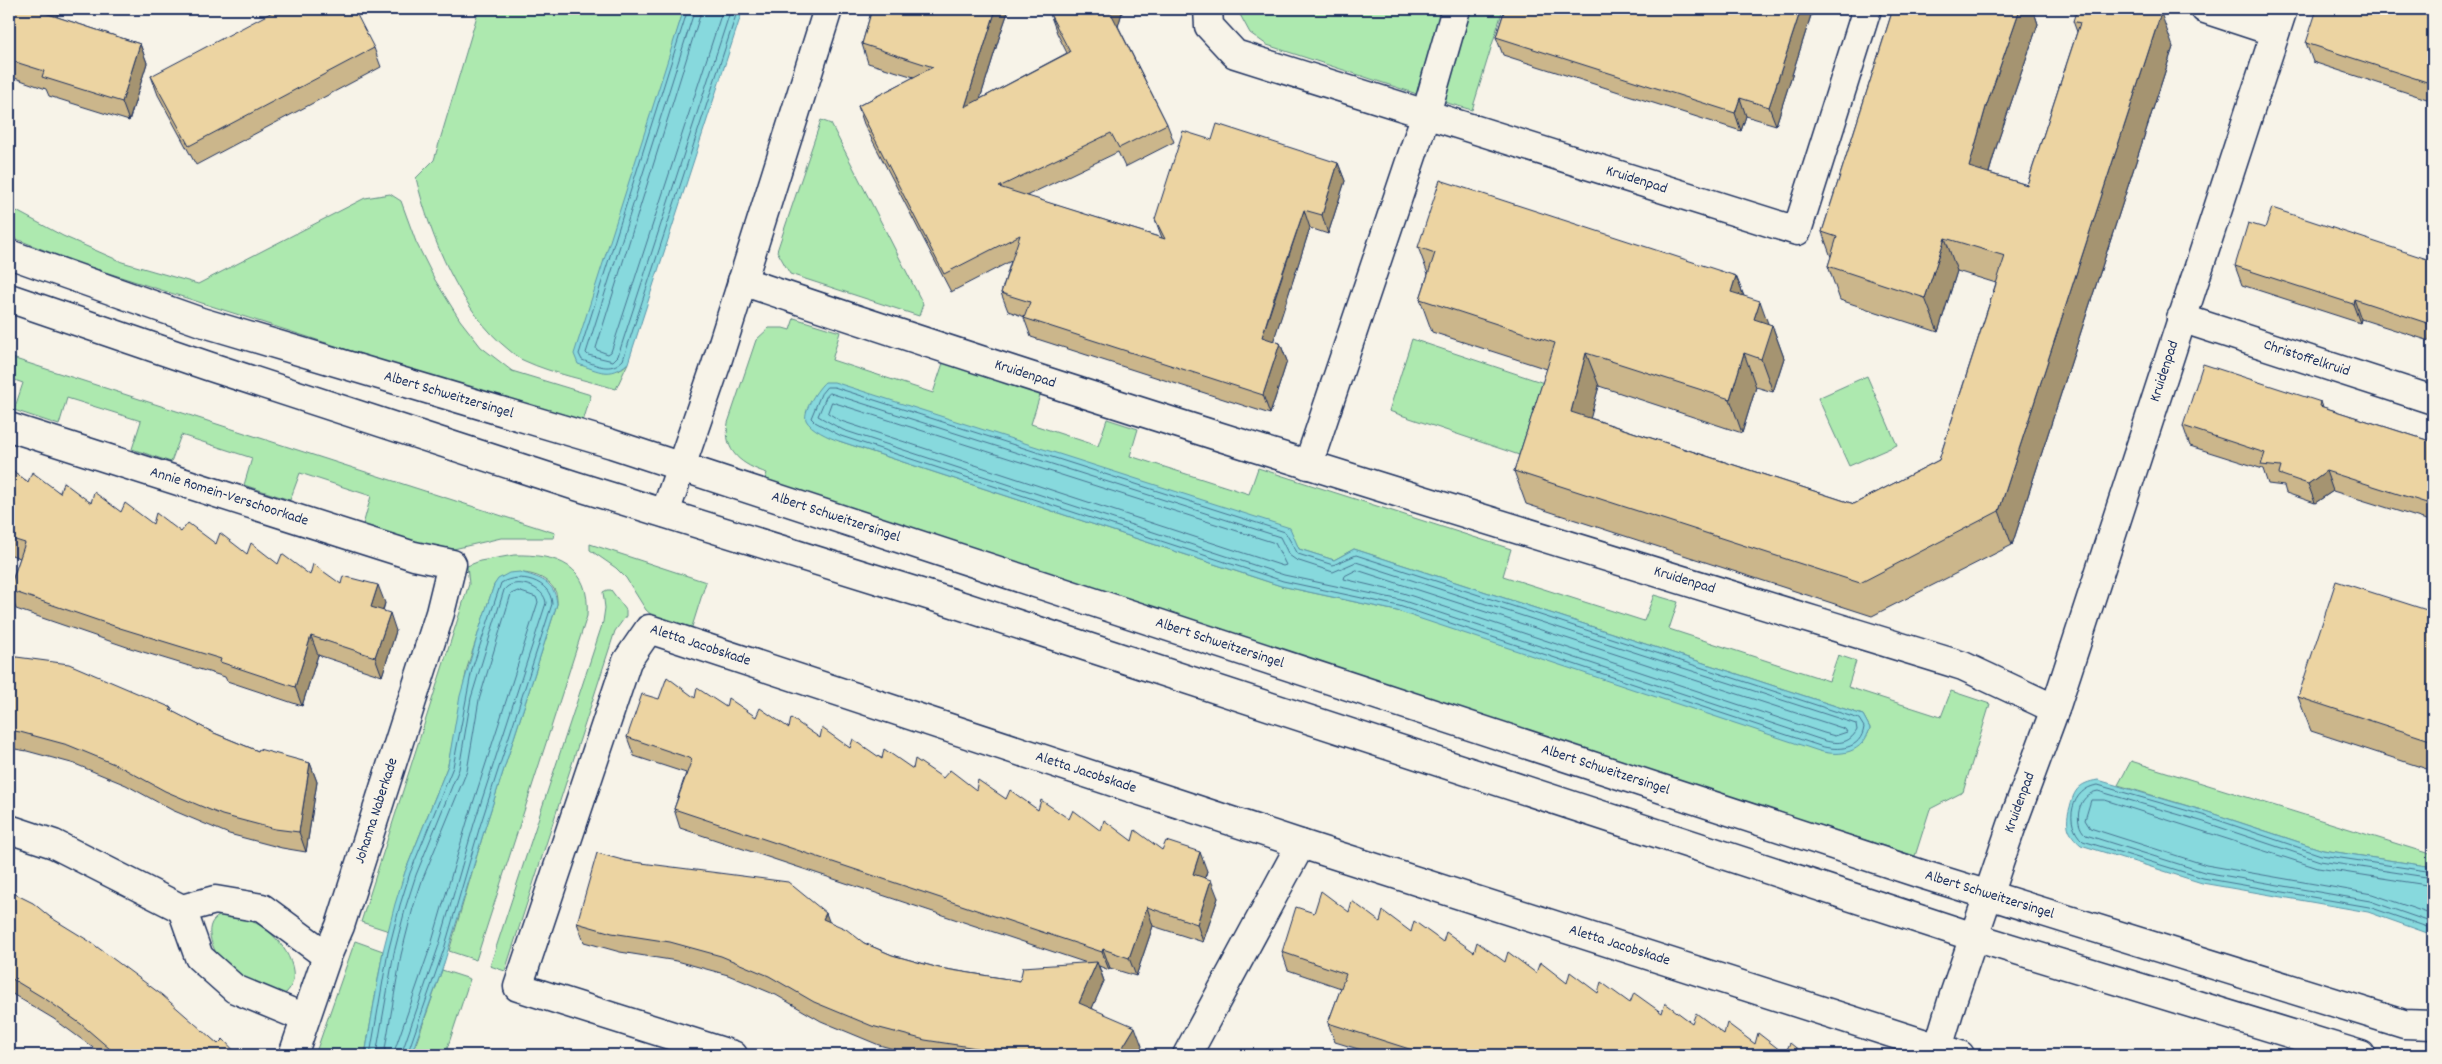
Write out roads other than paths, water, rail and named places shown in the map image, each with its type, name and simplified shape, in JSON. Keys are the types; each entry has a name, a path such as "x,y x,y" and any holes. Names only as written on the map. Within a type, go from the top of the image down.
{"street":[{"path":"665,513 742,281 828,9"},
{"name":"Kruidenpad","path":"1208,9 1209,26 1236,54 1797,231 1867,9"},
{"path":"1308,465 1426,114 1456,9"},
{"name":"Kruidenpad","path":"1988,896 2055,709 2279,20 2205,9"},
{"name":"Albert Schweitzersingel","path":"9,254 201,322 681,466 1988,896 2404,1024 2433,1025"},
{"name":"Kruidenpad","path":"742,281 935,346 1308,465 1963,666 2055,709"},
{"path":"9,298 208,366 573,485 969,608 1974,937 2361,1055"},
{"name":"Christoffelkruid","path":"2182,318 2433,400"},
{"name":"Annie Romein-Verschoorkade","path":"9,427 414,556 452,564"},
{"name":"Johanna Naberkade","path":"293,1055 304,1018 340,926 440,613 452,564"},
{"name":"Aletta Jacobskade","path":"733,1055 518,986 627,661 649,629 1301,844 1945,1053 1974,937 1988,896"},
{"path":"9,829 54,844 182,909 215,900 262,908 327,956"},
{"path":"1187,1055 1301,844"},
{"path":"182,909 199,956 235,989 304,1018"}],"water":[{"path":"684,9 743,9 628,363 616,371 598,371 578,364 574,354"},
{"path":"825,382 834,382 1290,528 1299,549 1334,560 1354,549 1863,715 1870,728 1867,736 1857,748 1843,753 1819,751 1397,611 1281,586 839,441 816,430 806,420 809,405"},
{"path":"520,572 540,579 550,585 556,596 557,604 485,828 442,970 411,1055 365,1055 383,951 395,904 405,872 448,765 460,696 480,627 494,585 498,579 509,573"},
{"path":"2098,780 2208,812 2323,850 2433,867 2433,935 2368,912 2202,883 2081,845 2068,828 2070,807 2073,796 2078,788 2086,783"}]}
